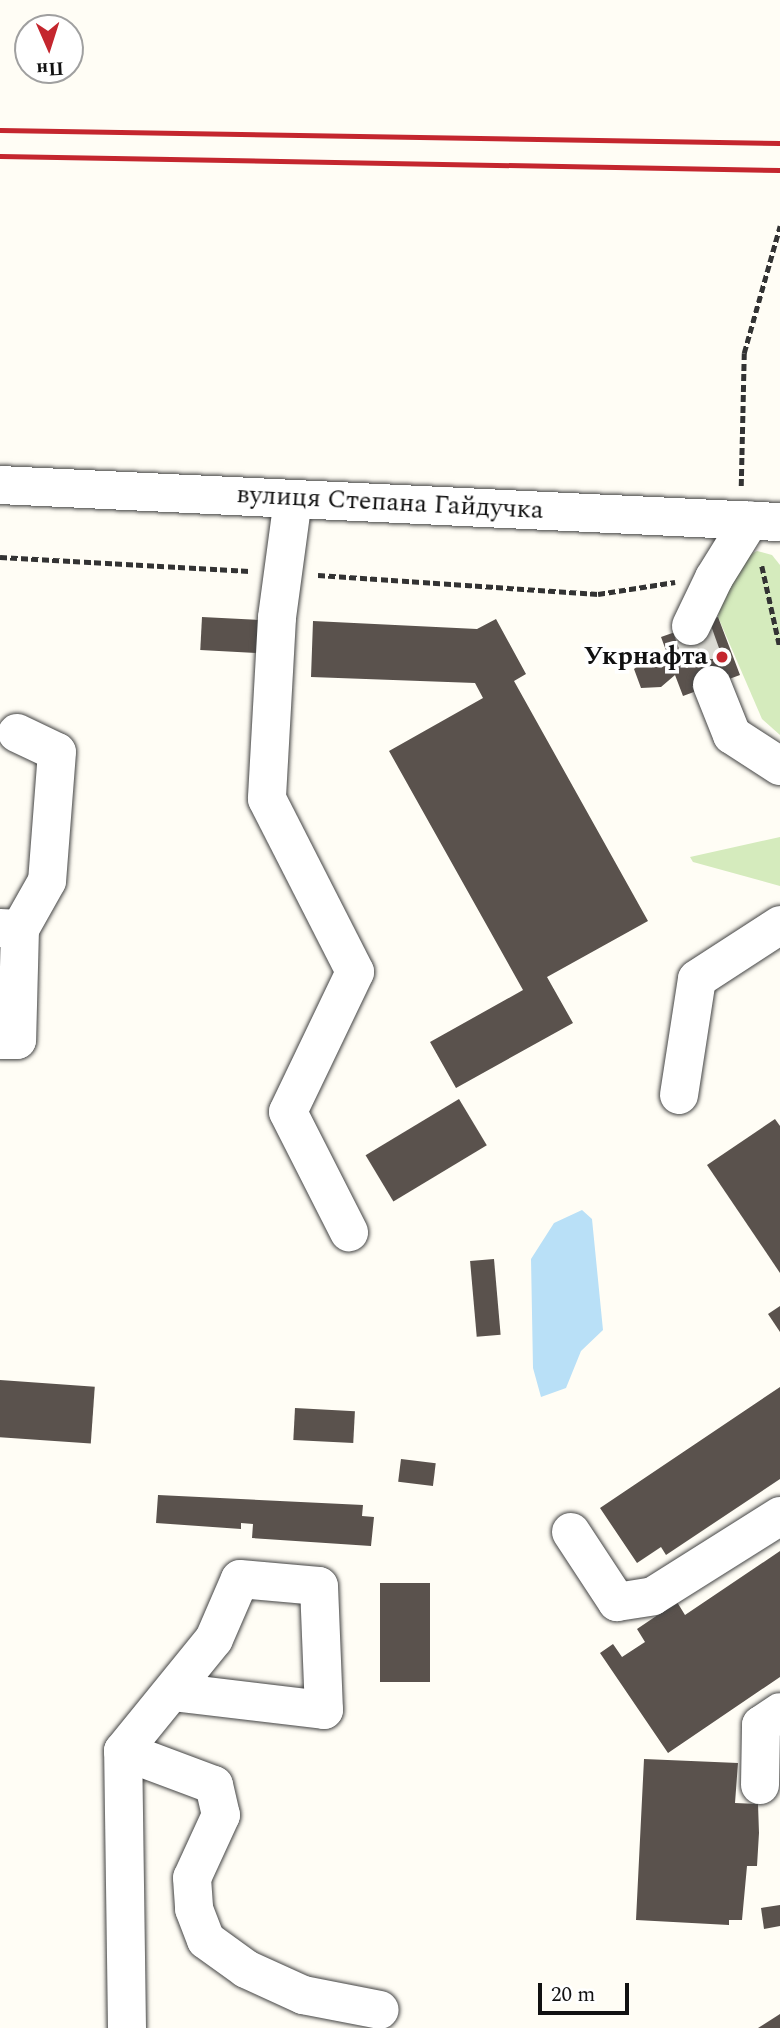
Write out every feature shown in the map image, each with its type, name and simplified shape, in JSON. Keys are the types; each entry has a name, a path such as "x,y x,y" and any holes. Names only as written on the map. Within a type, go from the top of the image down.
{"street":[{"name":"вулиця Степана Гайдучка","path":"0,485 765,521"},
{"path":"293,499 286,573 278,618 267,799 355,972 288,1112 349,1232"},
{"path":"691,626 714,579 765,521"},
{"path":"712,685 732,735 780,766"},
{"path":"0,1049 17,1040 10,929 47,881 57,752 17,733"},
{"path":"679,1095 696,979 780,925"},
{"path":"571,1532 617,1602 653,1596 780,1516"},
{"path":"127,2028 123,1751 174,1692 214,1639 240,1579 319,1586 324,1710 174,1692"},
{"path":"760,1784 761,1725 780,1713"},
{"path":"123,1751 214,1785 221,1815 192,1878 194,1909 206,1940 246,1969 303,1995 380,2010"}],"path":[{"path":"740,479 744,353 780,226"},
{"path":"0,557 598,594 637,585 714,579"},
{"path":"761,559 780,647"}],"green space":[{"path":"757,551 772,555 780,565 780,735 762,719 718,617 726,580 744,558"},
{"path":"780,837 780,886 693,862 690,857"}],"water":[{"path":"582,1210 592,1219 603,1330 581,1351 566,1388 541,1397 533,1368 531,1259 554,1223"}],"building":[{"path":"202,617 269,621 267,653 200,650"},
{"path":"718,617 740,675 683,696 675,675 661,687 641,688 634,669 650,657 668,656 661,637"},
{"path":"496,619 526,674 514,681 648,921 547,977 573,1023 456,1088 430,1042 523,990 389,751 483,698 475,683 311,677 313,621 477,629"},
{"path":"459,1099 487,1145 393,1201 366,1155"},
{"path":"775,1119 780,1126 780,1273 707,1165"},
{"path":"494,1259 501,1335 477,1337 470,1261"},
{"path":"780,1306 780,1332 768,1314"},
{"path":"0,1380 95,1387 91,1443 0,1437"},
{"path":"780,1387 780,1479 666,1555 661,1547 637,1563 600,1508"},
{"path":"295,1408 355,1411 353,1443 293,1440"},
{"path":"401,1459 436,1463 433,1486 398,1482"},
{"path":"158,1495 363,1505 362,1516 374,1517 371,1546 252,1538 253,1524 241,1523 241,1529 156,1523"},
{"path":"780,1551 780,1677 668,1753 600,1653 613,1644 622,1657 645,1642 637,1629 677,1602 685,1615"},
{"path":"380,1583 430,1583 430,1682 380,1682"},
{"path":"644,1759 738,1763 735,1803 758,1804 759,1833 757,1866 747,1866 742,1920 729,1920 729,1925 636,1920"},
{"path":"780,1905 780,1926 764,1929 761,1908"},
{"path":"780,2014 780,2028 758,2028"}],"tunnel":[{"path":"691,626 712,685"}],"railway":[{"path":"0,130 780,143"},
{"path":"0,156 780,170"}],"place":[{"name":"Укрнафта","path":"722,657"}]}
